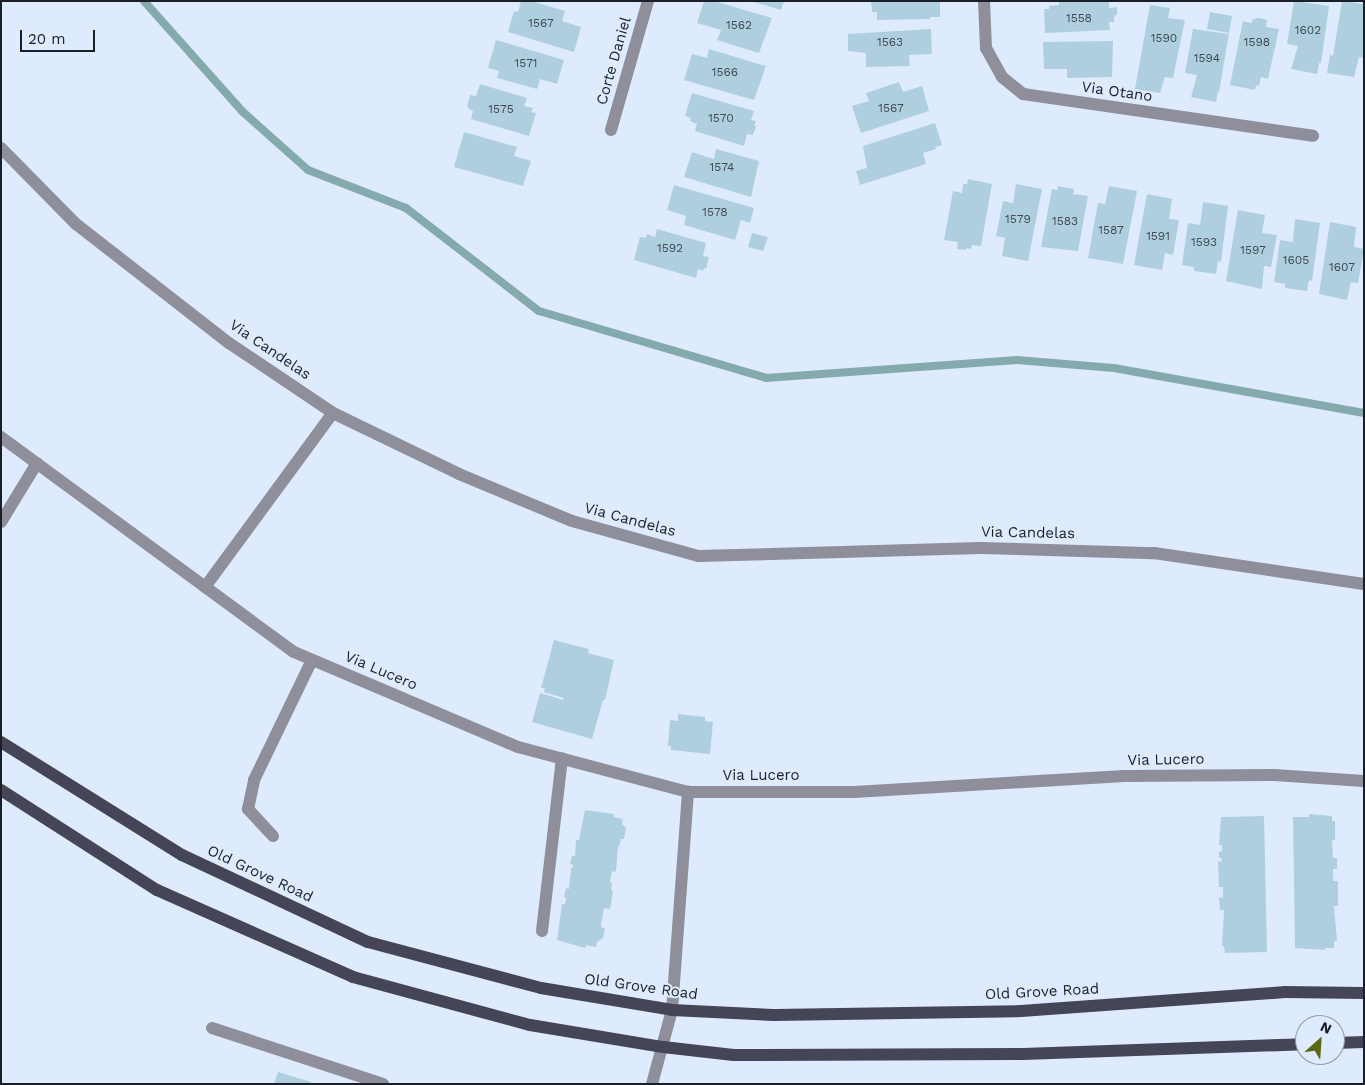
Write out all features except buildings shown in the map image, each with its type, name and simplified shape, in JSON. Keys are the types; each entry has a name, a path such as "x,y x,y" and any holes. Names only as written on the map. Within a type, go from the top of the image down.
{"main road":[{"name":"Old Grove Road","path":"1,742 182,855 368,942 541,988 672,1010 774,1015 1021,1011 1285,992 1364,994"},
{"path":"1,790 157,890 353,977 530,1025 663,1047 734,1055 1023,1054 1295,1044"},
{"path":"1345,1043 1364,1042"}],"street":[{"name":"Corte Daniel","path":"611,130 648,1"},
{"name":"Via Otano","path":"984,1 986,48 1002,77 1023,94 1313,136"},
{"name":"Via Candelas","path":"1,148 76,224 229,343 333,413 460,474 572,521 698,556 982,548 1154,553 1364,584"},
{"path":"205,587 333,413"},
{"name":"Via Lucero","path":"1,437 294,652 518,747 688,792 854,792 1125,776 1274,774 1364,780"},
{"path":"1,522 37,463"},
{"path":"274,836 248,809 252,789 254,780 312,660"},
{"path":"542,931 562,758"},
{"path":"652,1084 672,1010 688,792"},
{"path":"212,1028 383,1084"}],"waterway":[{"path":"144,1 243,112 308,170 406,208 539,311 766,378 1017,360 1114,368 1364,413"}]}
